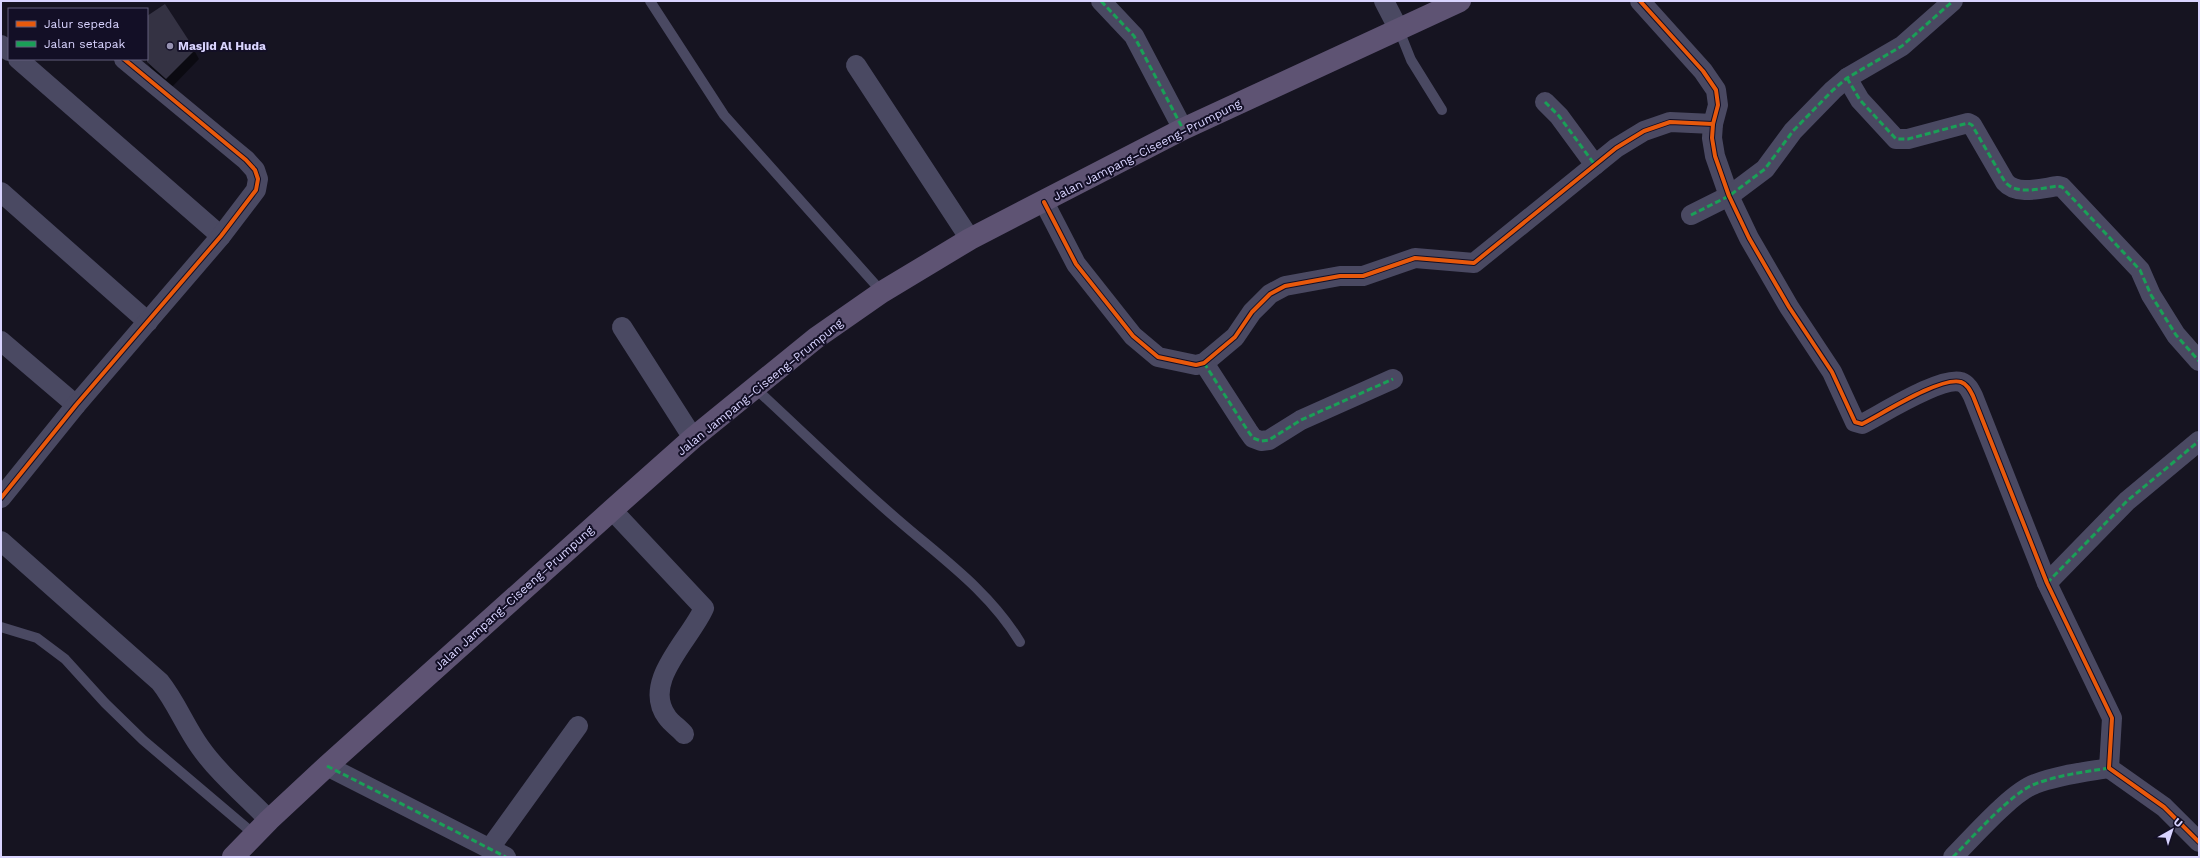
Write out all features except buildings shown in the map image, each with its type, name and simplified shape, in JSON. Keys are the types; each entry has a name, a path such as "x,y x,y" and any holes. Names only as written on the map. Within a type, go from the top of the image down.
{"main road":[{"name":"Jalan Jampang–Ciseeng–Prumpung","path":"233,857 262,827 327,766 612,510 693,438 816,338 882,292 970,239 1183,129 1460,1"}],"street":[{"path":"1101,1 1134,36 1183,129"},
{"path":"1384,1 1399,30"},
{"path":"1640,1 1711,80 1719,98 1713,124 1715,156 1729,196 1748,238 1832,372 1855,422 1862,424 1936,385 1950,381 1962,382 1968,386 2047,583 2112,718 2110,768"},
{"path":"1691,215 1729,196 1765,169 1793,131 1847,78 1902,46 1953,1"},
{"path":"19,60 221,236"},
{"path":"1,498 76,404 221,236 256,190 258,179 255,170 125,60"},
{"path":"856,65 970,239"},
{"path":"1847,78 1860,100 1896,139 1902,140 1916,138 1968,123 1972,125 2008,186 2020,190 2058,186 2068,192 2140,270 2151,294 2176,335 2199,361"},
{"path":"1546,102 1559,116 1595,165"},
{"path":"1044,202 1076,264 1133,336 1158,357 1196,366 1204,363 1235,337 1252,312 1270,294 1285,286 1340,276 1363,276 1415,258 1474,263 1616,148 1650,129 1670,122 1713,124"},
{"path":"1,192 148,322"},
{"path":"622,327 693,438"},
{"path":"2,344 76,404"},
{"path":"1204,363 1248,432 1253,438 1260,442 1269,440 1301,420 1393,379"},
{"path":"2047,583 2127,501 2199,441"},
{"path":"612,510 704,608 663,674 659,687 659,702 667,717 684,734"},
{"path":"1,541 160,682 172,698 188,729 212,763 262,827"},
{"path":"327,766 417,814 498,853 578,726"},
{"path":"1953,857 2015,797 2033,784 2054,778 2110,768 2164,807 2199,842"}],"lane":[{"path":"650,1 724,115 882,292"},
{"path":"1399,30 1411,60 1442,110"},
{"path":"755,388 871,496 969,580 998,611 1020,642"},
{"path":"1,627 37,638 65,659 105,703 143,740 262,827"}],"marked path":[{"path":"1101,1 1134,36 1183,129"},
{"path":"1691,215 1729,196 1765,169 1793,131 1833,90 1847,78 1902,46 1953,1"},
{"path":"1847,78 1860,100 1896,139 1908,139 1968,123 1972,125 2005,182 2010,186 2023,190 2058,186 2062,187 2140,270 2151,295 2176,335 2199,361"},
{"path":"1545,102 1559,116 1595,165"},
{"path":"1204,363 1253,438 1261,441 1269,440 1301,420 1393,379"},
{"path":"2047,583 2127,501 2199,441"},
{"path":"327,766 506,857"},
{"path":"1953,857 1992,816 2015,796 2026,789 2035,784 2053,778 2109,768"}],"cycle path":[{"path":"1640,1 1703,71 1716,90 1718,105 1713,124 1712,138 1715,156 1729,196 1749,238 1789,307 1832,372 1855,422 1862,424 1912,397 1940,385 1952,382 1961,382 1969,389 2047,583 2112,718 2109,768 2164,807 2199,842"},
{"path":"1,498 76,405 221,236 256,190 258,179 255,170 246,160 125,60"},
{"path":"1044,202 1076,264 1133,336 1158,357 1196,365 1204,363 1235,337 1252,312 1270,294 1285,286 1340,276 1363,276 1415,258 1474,263 1616,148 1644,131 1670,122 1713,124"}],"place":[{"name":"Masjid Al Huda","path":"170,46"}]}
